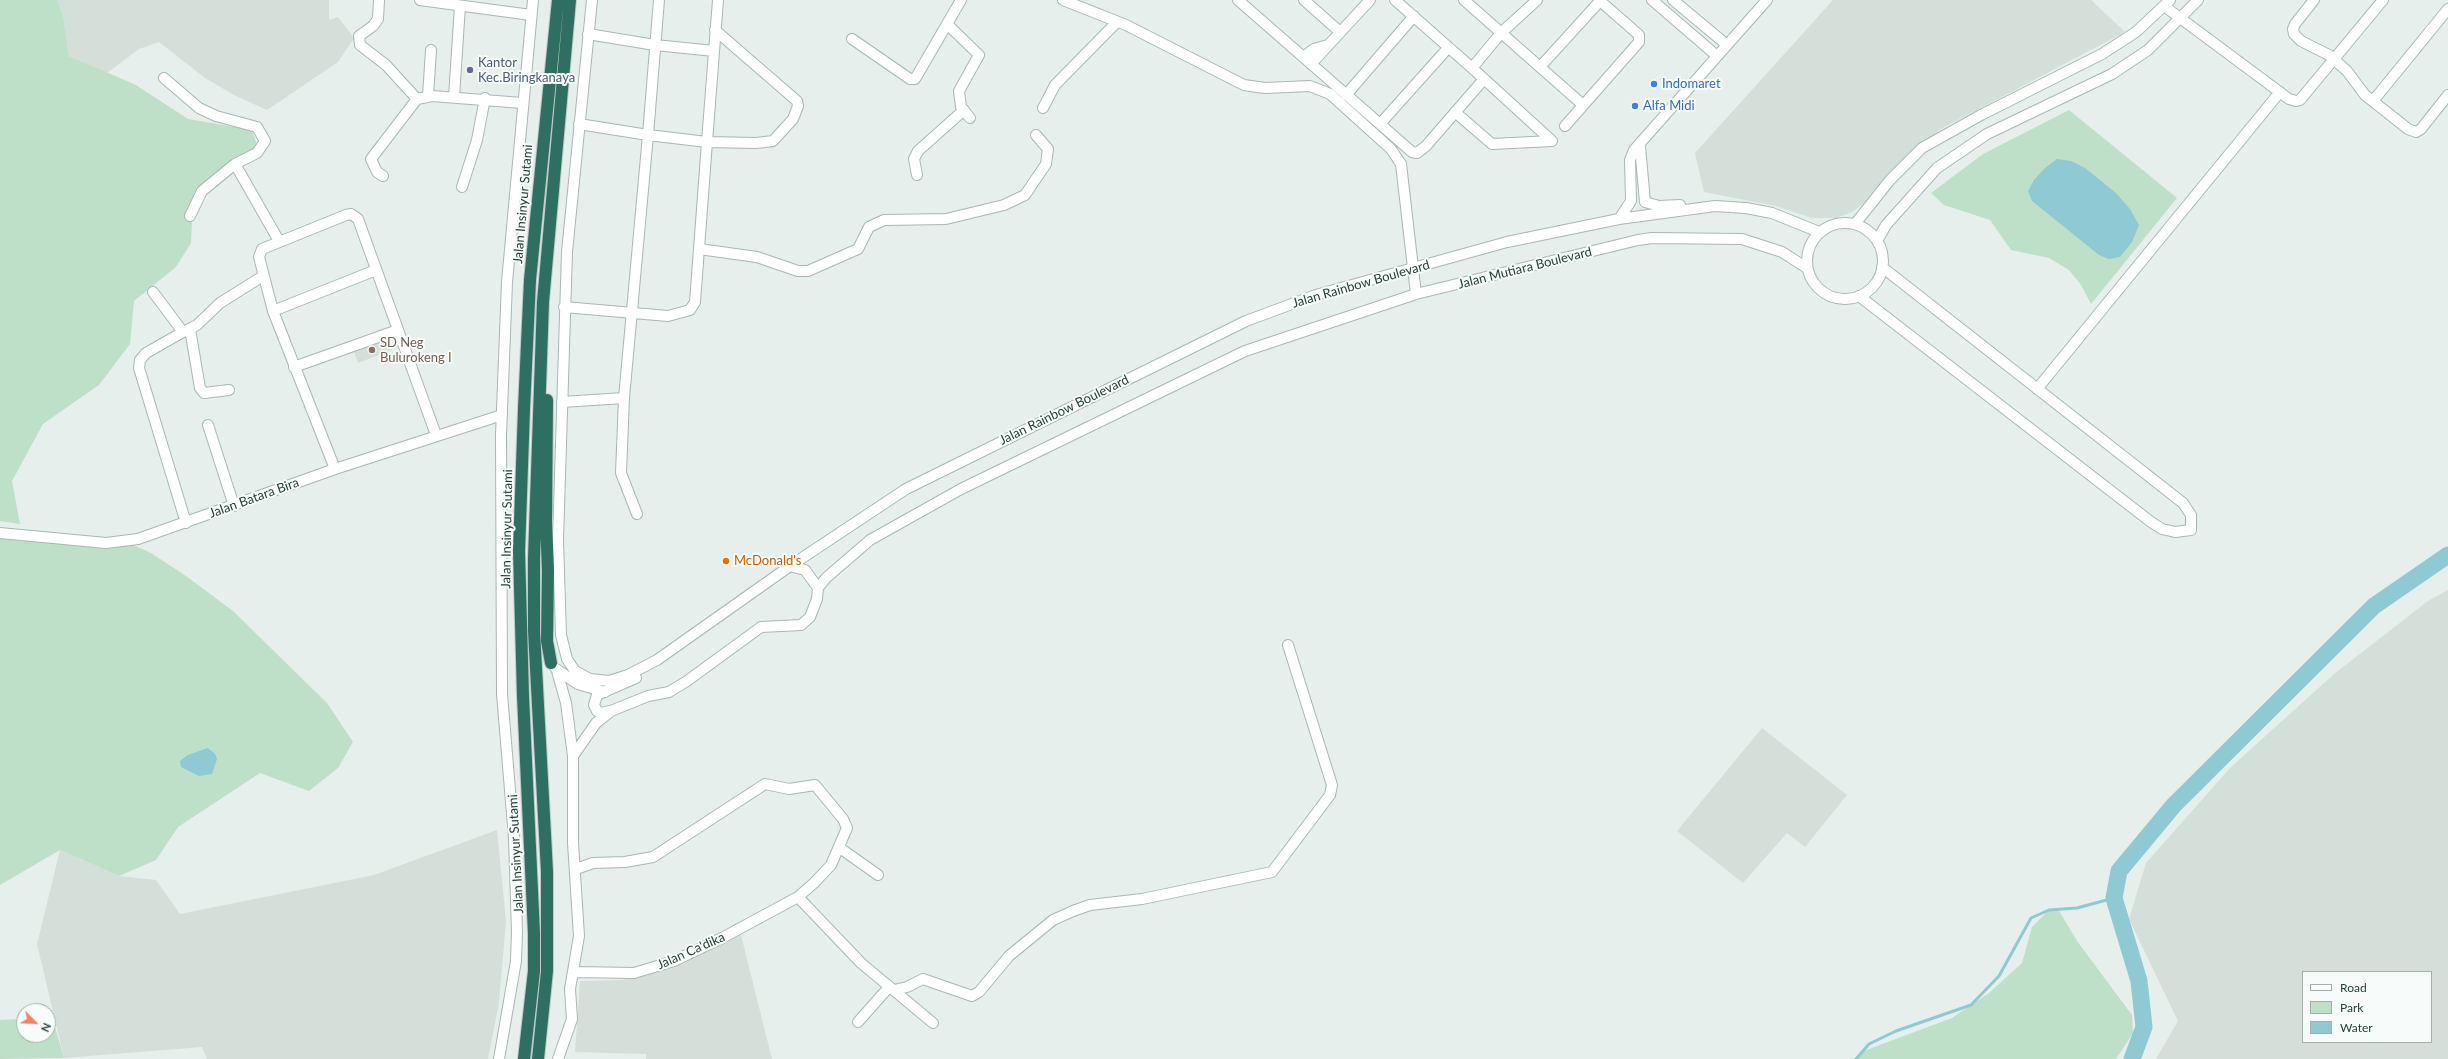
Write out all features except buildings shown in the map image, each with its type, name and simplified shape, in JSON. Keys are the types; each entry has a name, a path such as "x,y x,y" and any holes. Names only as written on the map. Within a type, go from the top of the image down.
{"highway":[{"name":"Jalan Insinyur Sutami","path":"524,1059 534,971 534,934 523,696 519,551 523,417 530,280 558,0"},
{"name":"Jalan Insinyur Sutami","path":"538,1059 547,971 547,872 534,631 534,558 543,302 570,0"},
{"path":"543,302 548,317 549,334 546,521 548,571 547,641 554,667"}],"street":[{"path":"379,0 376,23 359,36 360,45 386,65 417,99"},
{"path":"420,0 531,15"},
{"path":"499,1059 516,960 517,932 514,838 502,694 500,549 502,415 507,282 522,103 533,0"},
{"path":"592,0 579,124 564,307 559,594 561,635 567,659 575,671 590,679 610,681 628,675 657,660 790,566 805,570 818,588 818,599 810,617 801,625 761,627 687,681 669,692 648,696 602,714 597,711 594,705 597,695 617,688 645,673 657,660"},
{"path":"637,514 621,473 624,398 659,0"},
{"path":"564,307 668,316 690,310 696,296 718,0"},
{"path":"852,38 912,80 917,77 961,0"},
{"path":"1063,0 1117,22 1244,86 1265,88 1310,86 1330,94 1392,149 1401,164 1416,294"},
{"path":"1238,0 1412,152 1417,152 1426,146 1484,79"},
{"path":"1304,0 1340,32"},
{"path":"1311,64 1370,0"},
{"path":"1395,0 1552,141 1492,144 1455,112"},
{"path":"1464,0 1583,105"},
{"path":"1472,68 1502,33 1537,0"},
{"path":"1652,0 1717,56"},
{"path":"1674,0 1727,45"},
{"path":"1619,219 1631,201 1630,160 1634,150 1640,146 1767,0"},
{"path":"1877,241 1890,220 1937,168 1987,134 2112,74 2148,50 2198,0"},
{"path":"2314,0 2292,29 2301,42 2324,51 2334,59 2347,71 2360,90 2408,129 2416,132 2421,129 2448,95"},
{"path":"1855,224 1890,180 1922,148 1981,115 2102,54 2136,32 2167,3 2181,18 2293,101 2300,100 2383,0"},
{"path":"1540,67 1599,1 1639,35 1640,39 1565,126"},
{"path":"454,97 460,6"},
{"path":"2373,101 2448,9"},
{"path":"1677,22 1686,10"},
{"path":"1346,95 1414,16"},
{"path":"1043,108 1055,85 1117,22"},
{"path":"917,175 914,159 918,151 967,114 959,100 959,91 979,55 947,24"},
{"path":"579,124 648,135 707,142 756,143 773,140 793,119 798,106 797,101 790,93 715,30"},
{"path":"588,34 655,45 714,51"},
{"path":"1303,57 1314,49 1328,45"},
{"path":"1380,124 1448,48"},
{"path":"428,96 431,50"},
{"path":"164,78 199,108 260,130 265,141 262,148 236,164 202,191 190,216"},
{"path":"2037,389 2280,92"},
{"path":"383,176 374,167 371,161 372,156 417,99 428,96 485,98 522,103"},
{"path":"462,187 477,140 485,98"},
{"path":"699,249 756,257 798,271 808,271 858,249 869,227 884,220 946,219 1004,205 1025,195 1046,164 1048,149 1036,135"},
{"path":"1640,146 1646,202 1659,206 1703,202 1715,206"},
{"path":"236,164 279,241"},
{"name":"Jalan Rainbow Boulevard","path":"790,566 906,489 1246,321 1316,295 1508,242 1619,219 1715,206 1746,208 1772,214 1819,232"},
{"path":"335,469 273,311 259,261 262,249 279,241 351,214 358,219 436,435"},
{"path":"1836,223 1855,224 1868,231 1877,241 1882,250 1882,267 1875,284 1859,296 1850,299 1831,297 1815,286 1807,268 1808,249 1819,232 1836,223"},
{"name":"Jalan Mutiara Boulevard","path":"1244,351 1416,294 1638,240 1652,238 1742,239 1782,252 1807,268"},
{"path":"1859,296 2151,522 2162,529 2176,532 2191,530 2191,515 2183,503 1882,267"},
{"path":"273,311 376,270"},
{"path":"186,523 139,368 140,360 146,353 187,331 220,303 263,276"},
{"path":"153,292 187,331 200,388 204,393 229,390"},
{"path":"294,367 398,330"},
{"name":"Jalan Rainbow Boulevard","path":"818,588 826,578 870,540 955,492 1244,351"},
{"path":"562,402 624,398"},
{"name":"Jalan Batara Bira","path":"0,533 106,543 138,539 335,469 436,435 502,415"},
{"path":"208,425 234,506"},
{"path":"858,1022 892,989 907,987 923,979 972,996 979,992 1008,956 1053,920 1073,911 1101,904 1142,899 1235,881 1272,872 1330,795 1332,786 1288,645"},
{"path":"554,667 578,684 604,692"},
{"path":"554,667 566,703 573,756 573,844 580,936 575,972 570,989 572,1019 558,1059"},
{"path":"573,756 596,723 611,711"},
{"name":"Jalan Ca'dika","path":"575,972 634,973 656,967 722,938 798,897 826,872 840,848 846,824 817,787 810,784 789,789 765,784 677,843 653,856 629,862 593,863 576,868"},
{"path":"840,848 878,875"},
{"path":"798,897 861,963 933,1023"}],"shaded area":[{"path":"57,0 329,0 329,20 338,17 354,38 338,62 267,110 234,95 205,78 159,42 139,49 107,73 69,56 63,15"},
{"path":"1833,0 2091,0 2125,32 1939,130 1890,174 1867,201 1852,212 1837,218 1812,218 1776,206 1704,192 1695,153"},
{"name":"SD Neg Bulurokeng I","path":"386,336 392,350 358,363 353,349"},
{"path":"2448,590 2448,1059 2156,1059 2178,1021 2129,919 2146,863 2230,768 2334,674 2428,601"},
{"path":"1762,728 1847,795 1805,847 1787,833 1743,883 1677,831"},
{"path":"497,830 506,921 499,1003 488,1059 207,1059 202,1047 64,1058 56,1024 56,1003 51,1003 37,944 60,850 119,876 156,880 180,914 374,875"},
{"path":"741,935 772,1059 646,1059 646,1054 575,1052 580,981 622,980 674,968"}],"green space":[{"path":"0,0 57,0 63,15 69,56 136,85 188,119 252,130 258,148 193,199 191,243 176,267 134,301 130,344 99,385 43,424 12,481 20,524 0,521"},
{"path":"2069,110 2177,198 2091,304 2081,285 2069,270 2049,258 2011,250 1990,220 1944,205 1931,193 1983,154"},
{"path":"0,531 120,539 151,553 186,576 233,611 327,703 353,742 338,768 309,791 260,773 178,827 156,860 119,876 60,850 0,885"},
{"path":"2058,909 2077,941 2132,1015 2133,1033 2116,1059 1856,1059 1861,1052 1952,1018 1989,993 2022,963 2032,927 2049,910"},
{"path":"16,1019 16,1043 56,1043 56,1031 64,1058 0,1059 0,1020"}],"water":[{"path":"2057,159 2071,161 2085,168 2116,193 2130,209 2139,225 2132,242 2120,257 2109,259 2099,255 2032,201 2028,191 2034,180 2045,168"},
{"path":"208,748 215,754 217,759 212,774 199,776 181,767 180,761 188,755"}],"waterway":[{"path":"2132,1059 2144,1027 2139,981 2114,898 2119,871 2174,805 2374,606 2448,555"},
{"path":"1856,1059 1869,1044 1896,1031 1971,1005 1999,976 2031,918 2049,910 2077,908 2114,898"}],"place":[{"name":"Kantor Kec.Biringkanaya","path":"470,70"},
{"name":"Indomaret","path":"1654,84"},
{"name":"Alfa Midi","path":"1635,106"},
{"name":"SD Neg Bulurokeng I","path":"372,350"},
{"name":"McDonald's","path":"726,561"}]}
